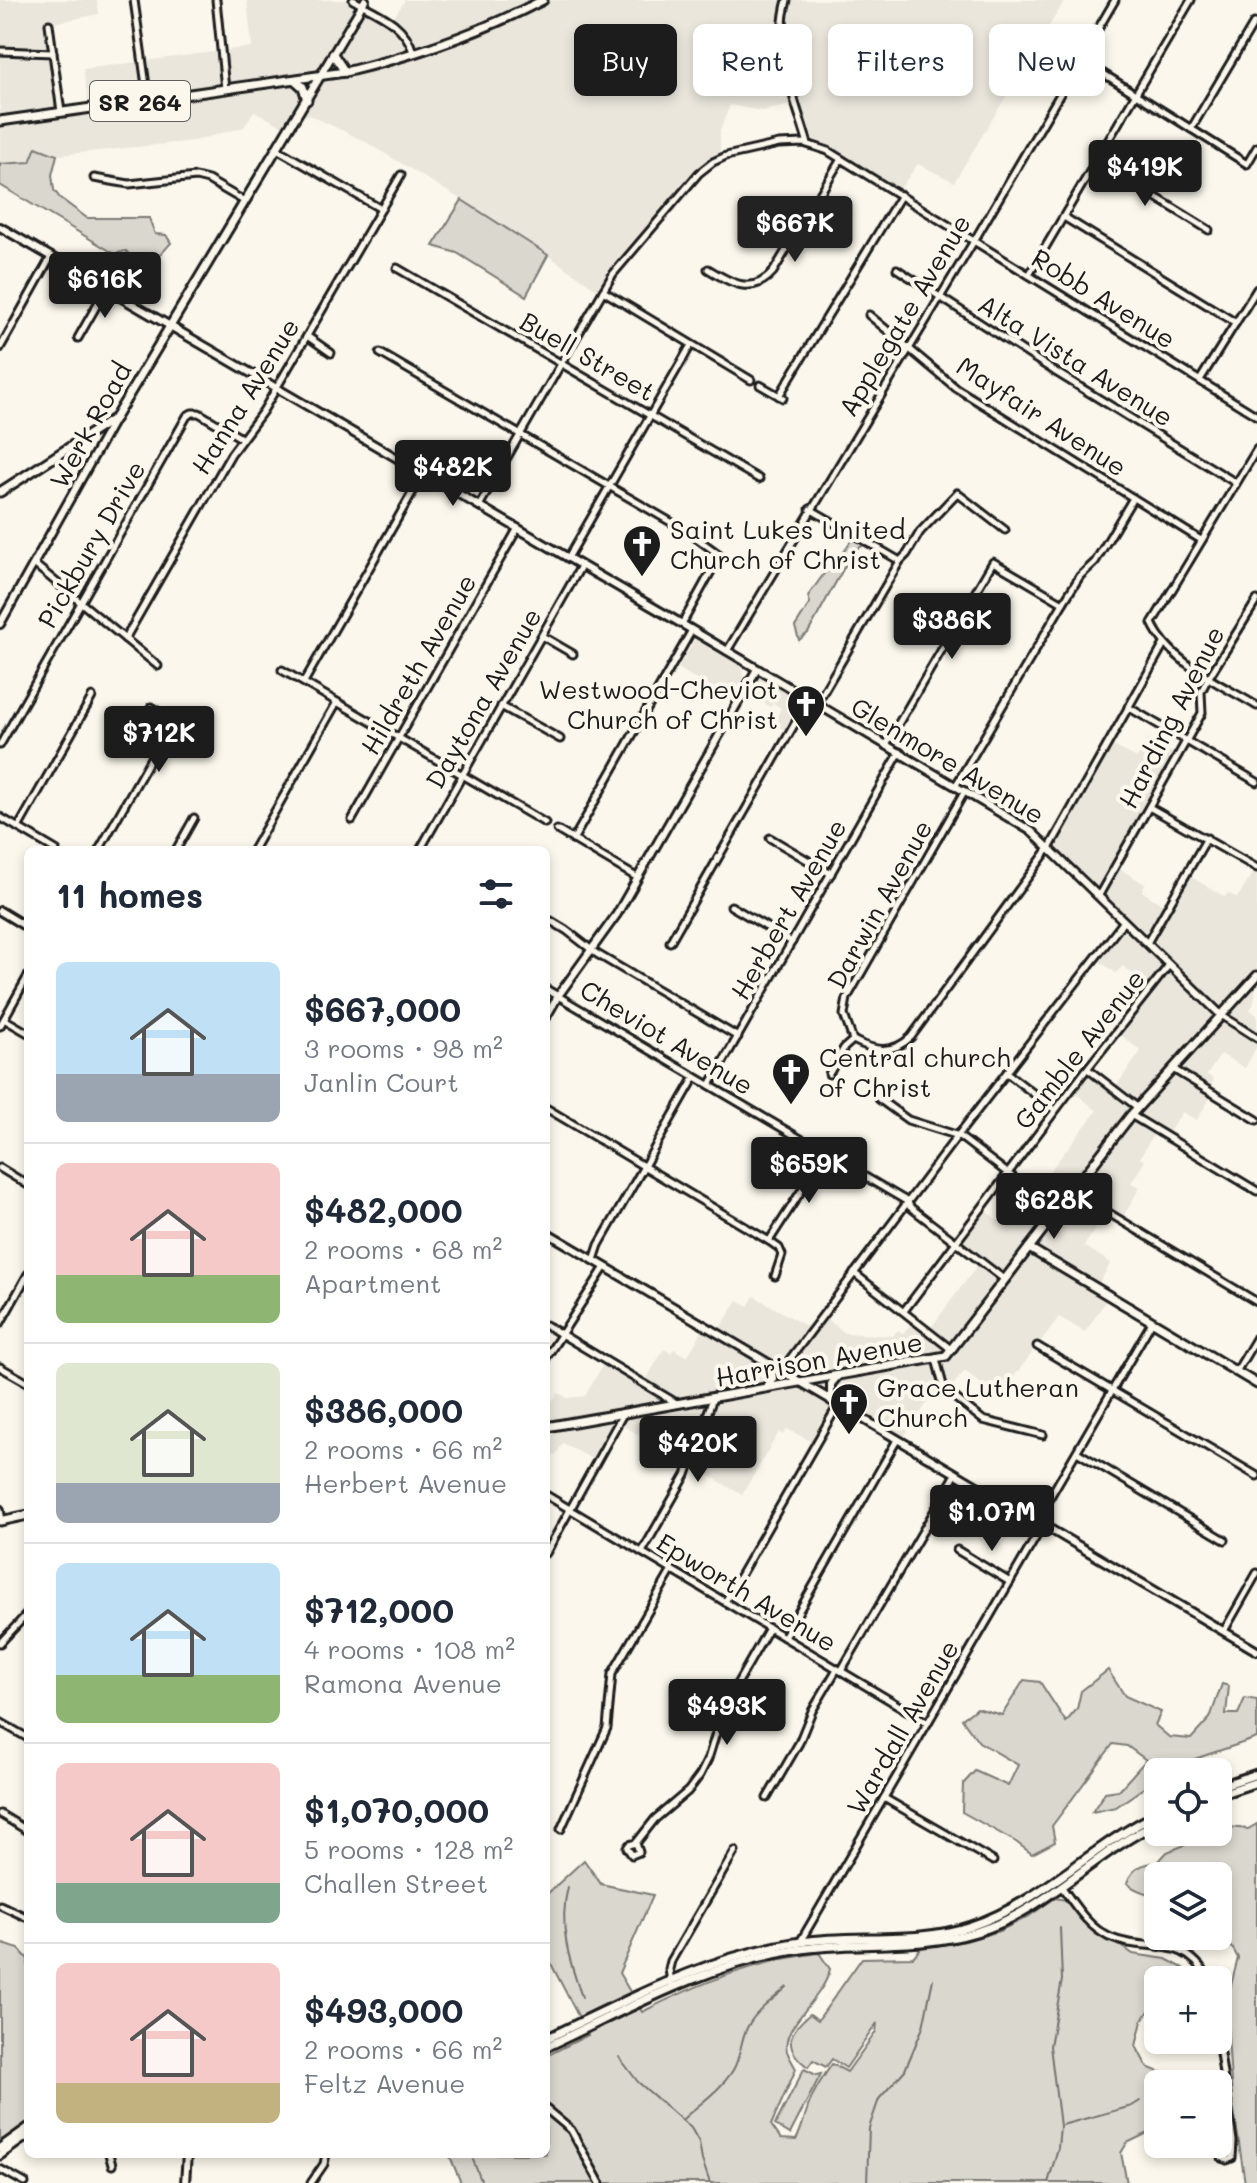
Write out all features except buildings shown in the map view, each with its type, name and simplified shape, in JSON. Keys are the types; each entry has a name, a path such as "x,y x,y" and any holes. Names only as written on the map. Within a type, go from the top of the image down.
{"main road":[{"name":"SR 264","path":"0,121 345,72 495,23 543,0"},
{"path":"333,54 345,72"},
{"name":"Werk Road","path":"115,418 320,76"},
{"path":"295,80 303,87 307,100"},
{"path":"0,492 115,418"},
{"name":"Harrison Avenue","path":"550,1426 936,1359 952,1350 1137,1107 1257,976"},
{"path":"1029,1248 1257,1384"},
{"path":"1,1521 24,1516"},
{"path":"1232,1782 1257,1774"},
{"path":"1232,1790 1257,1782"},
{"path":"550,2037 671,1984 797,1946 949,1940 979,1932 1007,1920 1121,1833 1144,1821"},
{"path":"1058,1882 1113,1846 1144,1830"},
{"path":"550,2045 671,1984"},
{"path":"0,2148 24,2131"},
{"path":"0,2155 24,2138"}],"street":[{"path":"134,0 148,100"},
{"path":"216,0 225,90"},
{"path":"353,0 364,2 400,27 407,35 413,52"},
{"path":"479,506 621,263 706,167 726,156 779,144 808,144 785,65 781,33 787,0"},
{"name":"Applegate Avenue","path":"1101,24 1115,0"},
{"path":"1029,275 1191,0"},
{"name":"Werk Road","path":"320,76 364,2"},
{"path":"1191,129 1254,23"},
{"path":"49,24 61,112"},
{"path":"0,51 53,53"},
{"path":"1105,75 1247,164 1257,147"},
{"name":"Applegate Avenue","path":"727,651 1058,96"},
{"name":"Robb Avenue","path":"808,144 841,159 901,195 1257,416"},
{"path":"277,149 381,209"},
{"path":"708,269 737,285 750,286 765,280 773,272 841,159"},
{"path":"1097,161 1209,230"},
{"name":"Hanna Avenue","path":"125,639 241,438 259,416 401,175"},
{"path":"94,178 129,184 196,177 214,183 244,201"},
{"path":"760,385 781,397 901,195"},
{"path":"1064,217 1236,323"},
{"name":"Glenmore Avenue","path":"0,227 1031,831 1221,1015 1257,1038"},
{"path":"0,348 51,257"},
{"name":"Buell Street","path":"397,268 759,479"},
{"name":"Alta Vista Avenue","path":"897,269 1054,371 1236,483"},
{"path":"78,338 106,289"},
{"path":"1200,380 1257,289"},
{"path":"603,291 751,380"},
{"name":"Mayfair Avenue","path":"869,315 967,395 1201,540"},
{"path":"307,336 331,353"},
{"path":"568,558 691,345"},
{"path":"380,353 676,525"},
{"name":"Pickbury Drive","path":"0,745 187,416 199,413 241,438"},
{"name":"Werk Road","path":"1,620 115,418"},
{"path":"1257,449 1152,623 1164,644 1209,677 1257,706"},
{"path":"304,682 423,474"},
{"path":"817,703 900,561 920,532 957,493 1005,530"},
{"path":"956,785 1063,603 1080,576 1095,562 1133,498"},
{"path":"810,509 900,561"},
{"name":"Hildreth Avenue","path":"352,820 518,528"},
{"path":"682,624 720,555 688,532"},
{"path":"886,745 993,562 1063,603"},
{"path":"34,564 158,666"},
{"name":"Daytona Avenue","path":"422,846 581,566"},
{"name":"Harding Avenue","path":"1099,895 1202,713 1201,692 1209,677 1257,600"},
{"path":"573,840 692,630"},
{"path":"542,636 573,654"},
{"path":"829,1074 844,1048 853,1040 879,1050 891,1049 906,1042 1050,847 1164,644"},
{"path":"550,1010 617,914 757,669"},
{"path":"282,670 545,823"},
{"path":"18,828 92,697"},
{"path":"670,942 809,699"},
{"path":"255,846 337,702"},
{"path":"501,706 560,739"},
{"path":"101,846 164,735 164,717 151,707"},
{"path":"1128,707 1257,782"},
{"name":"Herbert Avenue","path":"710,1085 900,752"},
{"name":"Darwin Avenue","path":"853,1040 844,1015 847,998 965,791"},
{"path":"1149,807 1257,868"},
{"path":"0,817 49,846"},
{"path":"178,846 194,818"},
{"path":"557,830 638,878"},
{"path":"770,838 831,874"},
{"path":"1147,943 1207,838"},
{"path":"731,906 792,942"},
{"path":"0,911 24,926"},
{"path":"550,920 591,950 738,1037"},
{"path":"781,1371 1124,921"},
{"name":"Gamble Avenue","path":"904,1311 1169,965"},
{"path":"0,1026 24,983"},
{"name":"Cheviot Avenue","path":"550,991 908,1202 910,1207 1005,1280"},
{"path":"4,1019 24,1031"},
{"path":"1173,1069 1257,1120"},
{"path":"1089,1070 1137,1107"},
{"path":"1007,1073 1055,1110"},
{"path":"594,1260 599,1245 695,1077"},
{"path":"879,1099 913,1122 941,1128 959,1136 1057,1211"},
{"path":"550,1110 779,1248 782,1255 775,1276"},
{"path":"1131,1115 1257,1191"},
{"path":"769,1241 825,1153"},
{"path":"0,1168 24,1183"},
{"path":"1072,1191 1257,1302"},
{"path":"550,1234 1257,1651"},
{"path":"550,1352 605,1267"},
{"path":"854,1273 952,1350"},
{"path":"0,1324 24,1281"},
{"name":"Wardall Avenue","path":"797,1946 1010,1582 1077,1452 1152,1322"},
{"path":"550,1327 678,1404"},
{"path":"1236,1372 1257,1337"},
{"path":"1037,1346 1257,1476"},
{"path":"936,1359 944,1389 983,1420 1043,1435"},
{"path":"765,1389 773,1379 772,1365"},
{"path":"0,1367 24,1381"},
{"path":"831,1401 831,1384 840,1375"},
{"path":"642,1552 686,1475 713,1398"},
{"path":"725,1602 838,1405"},
{"path":"550,1546 624,1414"},
{"path":"784,1637 897,1440"},
{"path":"1077,1452 1225,1540"},
{"path":"767,1798 799,1743 812,1711 956,1474"},
{"name":"Epworth Avenue","path":"550,1497 928,1723"},
{"path":"0,1509 1,1521"},
{"path":"957,1550 1010,1582"},
{"path":"561,1829 607,1728 611,1714 609,1690 612,1674 672,1570"},
{"path":"1224,1631 1257,1573"},
{"path":"0,1643 24,1617"},
{"path":"636,1843 647,1827 688,1791 700,1775 724,1707 769,1628"},
{"path":"0,1722 24,1736"},
{"path":"884,1798 993,1861"},
{"path":"0,1814 24,1829"},
{"path":"671,1984 671,1961 735,1851"},
{"path":"1058,1882 1098,1931 1113,1939 1182,1951 1199,1966"},
{"path":"1,1906 24,1916"},
{"path":"550,2112 577,2138 600,2183"},
{"path":"110,2158 112,2165"},
{"path":"185,2183 187,2158"},
{"path":"311,2183 325,2158"},
{"path":"0,2169 25,2183"}],"shaded area":[{"path":"0,0 97,0 99,14 49,24 61,112 89,108 83,69 252,47 247,0 365,0 362,5 391,22 405,0 1065,0 1050,24 989,24 989,96 1006,96 954,182 918,164 899,190 808,144 796,104 762,111 730,105 720,131 720,159 706,167 621,263 602,293 462,200 364,141 310,115 291,117 284,127 254,111 244,127 194,141 0,164"},
{"path":"36,147 57,155 52,175 54,190 87,218 149,218 155,234 166,235 171,243 145,272 126,251 115,254 0,185 0,164 30,162"},
{"path":"462,200 548,255 526,296 457,253 433,246"},
{"path":"852,539 864,545 853,551 808,633 799,640 795,627 810,603 808,596 826,571 831,571"},
{"path":"695,639 742,667 743,681 732,701 678,668"},
{"path":"762,678 801,701 785,730 773,724 781,708 773,703 771,707 750,695 758,679"},
{"path":"1148,739 1178,756 1115,866 1145,884 1142,891 1167,908 1186,874 1225,897 1228,893 1237,898 1257,868 1257,976 1254,1003 1250,1010 1257,1015 1257,1046 1245,1068 1221,1054 1207,1075 1214,1079 1208,1090 1213,1093 1197,1120 1182,1112 1166,1137 1155,1131 1140,1158 1145,1161 1131,1183 1140,1187 1121,1221 1106,1212 1084,1246 1111,1263 1096,1288 1109,1296 1085,1332 1059,1317 998,1398 965,1371 947,1392 944,1390 932,1396 901,1441 838,1405 816,1444 787,1429 783,1435 779,1432 742,1495 690,1464 693,1453 664,1436 658,1445 619,1424 597,1462 563,1443 555,1456 550,1453 550,1404 558,1393 568,1398 585,1396 605,1361 644,1383 664,1349 671,1353 674,1349 687,1357 705,1326 717,1333 738,1300 748,1306 754,1296 811,1329 822,1315 845,1333 893,1336 898,1330 903,1333 914,1320 929,1330 980,1262 956,1243 982,1208 1007,1227 1022,1207 997,1187 1007,1174 1033,1192 1097,1111 1071,1089 1089,1070 1114,1089 1141,1051 1117,1032 1150,989 1123,966 1116,973 1095,958 1124,920 1050,847 1108,743 1137,758"},
{"path":"1108,1670 1125,1696 1161,1712 1155,1725 1169,1737 1191,1739 1210,1718 1222,1684 1229,1686 1226,1714 1238,1714 1245,1698 1257,1700 1257,1738 1198,1758 1144,1759 1127,1746 1113,1744 1052,1826 1055,1842 1032,1854 962,1812 963,1784 975,1771 1008,1786 1018,1765 979,1742 962,1719 977,1708 1002,1715 1024,1680 1040,1682 1066,1722 1077,1709 1081,1691"},
{"path":"1144,1762 1144,1788 1116,1807 1092,1812 1105,1792 1119,1790"},
{"path":"1257,1824 1257,2183 1245,2183 1232,2098 1229,2054 1232,2054 1232,1982 1238,1958 1232,1948 1232,1862 1158,1862 1167,1852 1182,1846 1232,1846 1232,1827 1248,1829"},
{"path":"584,1860 601,1884 653,1895 619,1973 642,2012 728,1975 819,1953 830,1969 826,1980 790,2032 787,2051 796,2069 771,2125 781,2139 796,2140 812,2098 832,2064 847,2072 876,2032 877,2023 846,2068 832,2059 826,2067 813,2060 808,2067 791,2047 793,2034 810,2014 818,2020 862,1958 913,1957 921,1948 966,1941 999,1931 1028,1917 1055,1898 1066,1900 1089,1923 1133,1954 1166,1959 1179,1966 1144,1966 1144,2018 1136,2046 1147,2067 1154,2070 1144,2070 1144,2135 1127,2143 1121,2153 1127,2183 461,2183 451,2158 550,2158 550,2054 588,2035 550,1962 550,1891"},
{"path":"1143,1865 1144,1893 1127,1883 1135,1870"},
{"path":"0,1943 19,1949 24,1955 24,2126 0,2143"},
{"path":"804,2069 821,2074 790,2134 775,2125"}],"waterway":[{"path":"568,1887 565,1929 569,1956 582,1997"},
{"path":"1048,2183 1058,2148 1060,2126 1050,2046 1062,1980 1060,1928"},
{"path":"867,2183 869,2128 879,2099 905,2070 923,2027 933,1979"},
{"path":"683,2119 728,2077 736,2065 750,2022 787,1987"},
{"path":"619,2057 638,2082 691,2128 699,2142 710,2183"},
{"path":"1062,2125 1132,2106 1140,2101"},
{"path":"473,2160 482,2183"}],"place":[{"name":"Saint Lukes United Church of Christ","path":"642,578"},
{"name":"Westwood-Cheviot Church of Christ","path":"806,738"},
{"name":"Central church of Christ","path":"791,1106"},
{"name":"Grace Lutheran Church","path":"849,1436"}]}
